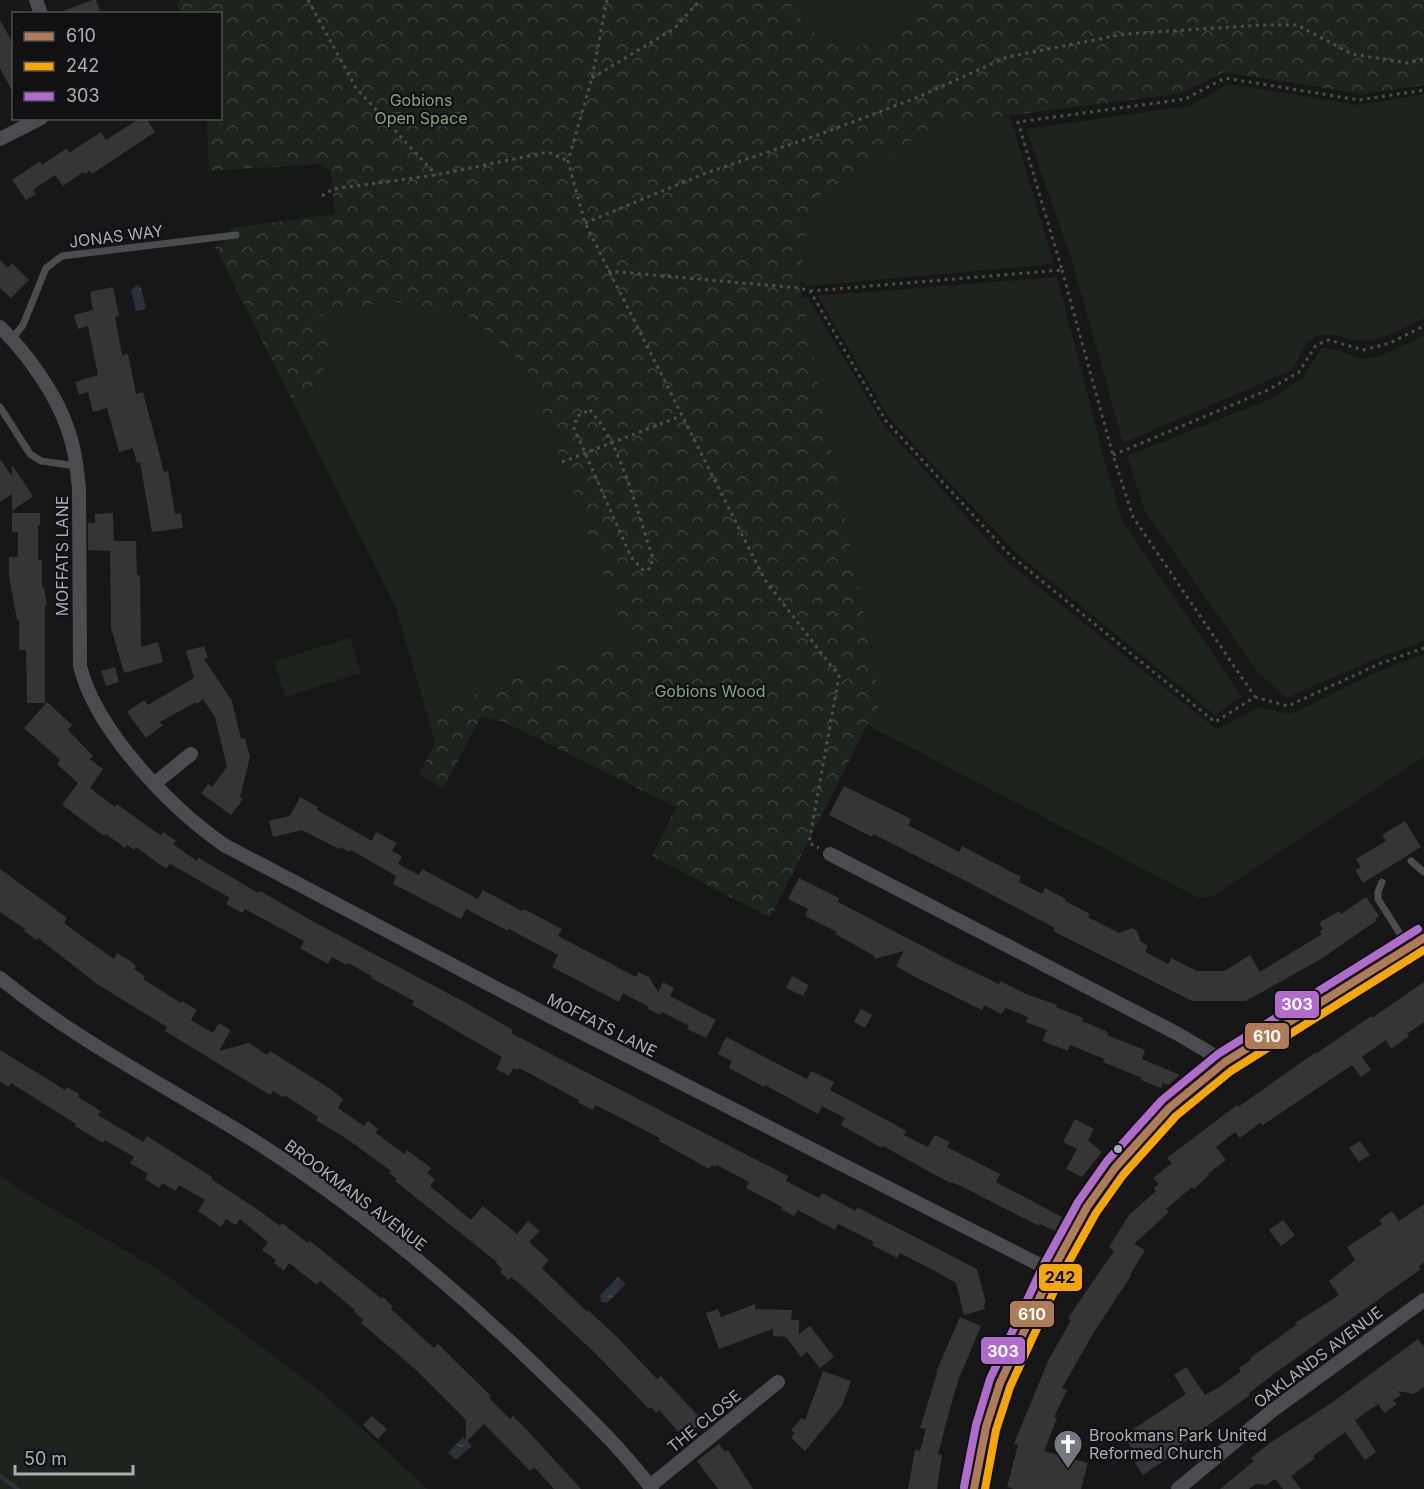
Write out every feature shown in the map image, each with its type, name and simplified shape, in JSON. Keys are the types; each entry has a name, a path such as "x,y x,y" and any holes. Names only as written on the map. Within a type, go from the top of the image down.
{"street":[{"path":"0,139 37,120"},
{"name":"MOFFATS LANE","path":"0,327 32,364 49,390 68,429 79,489 80,666 85,686 99,713 154,784 197,826 224,844 557,1020 1052,1271"},
{"path":"154,784 191,754"},
{"path":"830,854 1178,1034 1225,1062"},
{"path":"974,1489 986,1427 1000,1383 1052,1271 1087,1207 1115,1168 1169,1108 1225,1062 1416,943"},
{"name":"BROOKMANS AVENUE","path":"0,978 49,1016 254,1141 372,1224 499,1331 582,1410 651,1488"},
{"name":"OAKLANDS AVENUE","path":"1178,1489 1273,1410 1424,1300"},
{"name":"THE CLOSE","path":"651,1488 778,1382"}],"lane":[{"name":"JONAS WAY","path":"12,339 23,325 46,268 62,256 237,235"},
{"path":"0,407 30,454 41,461 76,466"},
{"path":"1411,861 1424,872"},
{"path":"1382,882 1378,899 1416,943"}],"path":[{"path":"308,0 356,88 435,175"},
{"path":"607,0 592,78 568,161 585,223 765,580 839,676 809,843 830,854"},
{"path":"592,78 675,28 700,0"},
{"path":"585,223 706,173 818,135 916,98 1007,57 1125,34 1262,25 1297,25 1352,54 1407,63 1424,59"},
{"path":"1424,90 1359,100 1226,78 1185,99 1018,122 1113,455 1133,517 1255,697 1288,706 1379,664 1424,648"},
{"path":"322,196 333,189 435,175 548,152 568,161"},
{"path":"608,270 800,288 810,291 1062,270"},
{"path":"810,291 886,420 1010,555 1215,722 1255,697"},
{"path":"1113,455 1268,390 1299,372 1316,345 1329,340 1363,350 1390,343 1424,326"},
{"path":"590,410 603,425 613,442 652,555 651,568 644,571 631,557 585,453 574,428 577,416 590,410"},
{"path":"562,462 681,416"}],"green space":[{"path":"179,0 792,0 791,7 814,33 842,50 884,41 928,0 1424,0 1424,85 1362,94 1224,72 1183,93 937,125 809,202 800,288 881,703 867,725 770,918 652,856 676,807 502,721 481,717 443,789 419,774 435,743 429,721 494,683 629,644 526,366 468,316 390,301 314,317 330,346 319,384 291,399 215,247 224,244 231,228 335,214 331,172 320,164 209,171 207,120 222,120 222,12 180,12 177,5"},
{"path":"792,0 928,0 884,41 842,50 814,33 790,7"},
{"path":"1228,84 1359,105 1424,94 1424,318 1370,340 1362,341 1329,334 1314,337 1305,347 1292,370 1123,443 1073,264 1026,129 1189,106"},
{"path":"1010,116 1054,264 807,286 800,279 809,202 937,125"},
{"path":"1057,277 1104,459 1123,522 1242,697 1215,715 1014,551 889,418 818,296"},
{"path":"808,297 882,423 1006,561 1216,729 1257,708 1291,714 1381,670 1424,654 1424,757 1213,896 1199,898 867,725 881,702 802,298"},
{"path":"390,301 468,316 526,366 629,644 494,683 429,721 395,605 291,399 319,384 313,317"},
{"path":"1424,335 1424,641 1375,659 1286,698 1257,671 1145,511 1127,456 1270,399 1303,378 1321,348 1368,359"},
{"path":"350,638 361,673 285,697 274,661"},
{"path":"0,1175 22,1191 161,1271 319,1390 428,1489 0,1489"}],"water":[{"path":"137,285 141,288 146,308 136,311 131,290"},
{"path":"618,1277 626,1284 608,1302 601,1302 600,1295"},
{"path":"463,1437 471,1447 456,1460 448,1453"}],"building":[{"path":"96,0 100,12 60,12"},
{"path":"0,20 12,41 12,91 0,68"},
{"path":"137,120 147,120 155,132 92,174 90,171 84,174 83,172 63,186 55,175 33,190 36,194 26,200 12,180 40,161 42,165 67,148 69,153 101,132 106,140"},
{"path":"0,260 8,268 12,263 29,280 11,298 0,288"},
{"path":"113,287 119,316 115,317 122,355 128,354 136,394 143,392 164,472 168,471 175,514 181,513 183,528 152,532 140,462 137,463 133,448 119,452 107,408 93,412 88,392 79,395 75,382 98,375 88,326 78,329 74,315 93,310 90,292"},
{"path":"0,459 12,476 12,465 33,496 12,511 12,494 0,502"},
{"path":"12,513 40,513 38,560 42,560 42,587 44,587 47,606 45,606 45,703 27,703 26,650 19,650 19,620 17,620 9,576 9,557 18,557 18,532 12,532"},
{"path":"113,513 114,541 136,541 137,575 140,575 141,647 158,642 163,662 124,673 111,628 110,551 88,550 88,523 95,523 95,514"},
{"path":"204,646 208,658 204,659 232,701 241,739 245,738 250,757 240,797 243,799 231,815 201,793 208,784 212,787 227,767 215,717 203,699 160,722 163,725 146,738 127,712 144,700 148,705 194,678 186,651"},
{"path":"115,667 119,682 106,686 101,671"},
{"path":"47,702 72,725 68,730 93,756 90,759 103,769 90,788 115,807 117,804 154,831 161,835 163,832 176,841 173,844 197,861 199,858 258,893 260,891 468,1004 513,1030 511,1033 788,1176 786,1181 819,1198 822,1193 856,1211 857,1207 977,1269 986,1303 984,1304 985,1309 964,1315 956,1283 929,1268 900,1253 897,1258 872,1245 874,1242 838,1224 835,1230 798,1210 794,1216 746,1188 749,1182 717,1165 716,1167 712,1165 709,1169 659,1141 660,1138 595,1105 593,1110 519,1068 518,1070 513,1068 509,1076 496,1069 502,1057 412,1005 414,1001 371,978 372,976 332,957 328,964 300,948 304,941 245,909 242,913 226,904 230,898 170,864 166,869 136,847 134,850 127,845 125,848 106,834 104,836 62,805 78,783 57,764 60,760 24,728"},
{"path":"844,786 911,819 908,825 959,852 962,846 1021,877 1019,882 1042,894 1045,888 1066,899 1065,901 1090,914 1088,917 1119,933 1132,928 1137,931 1141,942 1148,946 1145,952 1168,964 1171,958 1197,971 1224,971 1250,955 1260,972 1322,934 1320,932 1323,929 1319,923 1339,911 1341,914 1366,897 1379,916 1375,919 1376,921 1321,959 1246,1001 1192,1001 1053,931 1055,928 964,880 873,834 872,837 829,815"},
{"path":"300,797 318,807 317,810 372,841 376,832 397,843 392,851 402,856 398,864 419,875 422,869 478,899 483,890 562,929 558,936 636,977 638,972 649,977 658,992 663,982 674,988 670,996 716,1020 706,1038 687,1029 689,1026 662,1012 660,1015 648,1009 649,1007 623,993 619,1002 552,967 558,955 509,929 508,931 466,909 461,919 393,884 396,876 351,850 350,852 340,847 339,849 302,830 273,837 269,821 290,816"},
{"path":"1405,821 1421,847 1363,883 1355,870 1361,867 1356,859 1386,841 1382,835"},
{"path":"0,869 67,918 64,923 87,940 114,959 117,953 132,962 136,966 134,969 145,976 143,979 181,1003 182,1001 197,1010 191,1020 213,1033 219,1023 231,1030 219,1051 249,1043 267,1055 270,1051 329,1088 343,1099 338,1108 364,1126 368,1121 378,1129 376,1133 404,1154 407,1150 431,1168 427,1173 435,1180 430,1186 471,1220 483,1206 517,1234 528,1221 540,1231 529,1242 549,1260 542,1268 587,1312 588,1310 617,1337 657,1379 661,1376 703,1421 684,1438 659,1410 656,1413 651,1407 649,1409 594,1352 527,1290 511,1277 509,1280 500,1272 502,1269 497,1262 395,1181 397,1179 389,1173 391,1171 316,1120 318,1117 286,1096 283,1097 273,1091 270,1095 165,1031 167,1027 97,984 38,938 36,940 24,931 25,929 0,912"},
{"path":"799,878 839,898 838,902 955,963 999,984 1000,981 1026,994 1057,1005 1056,1007 1083,1018 1082,1021 1108,1032 1107,1035 1145,1050 1142,1059 1180,1075 1168,1085 1163,1083 1161,1088 1103,1062 1104,1059 1070,1045 1068,1051 1042,1041 1047,1030 1026,1022 1028,1017 1006,1008 1001,1014 984,1005 982,1010 915,977 896,966 904,951 875,959 873,955 835,934 837,932 805,916 808,909 788,899"},
{"path":"792,976 809,985 803,996 786,988"},
{"path":"1424,982 1424,1022 1407,1034 1409,1036 1391,1049 1386,1040 1362,1057 1371,1070 1361,1077 1352,1065 1263,1125 1260,1123 1240,1138 1235,1132 1216,1147 1226,1160 1194,1189 1192,1187 1166,1209 1169,1212 1134,1244 1145,1250 1062,1388 1067,1390 1054,1417 1057,1418 1044,1451 1088,1463 1081,1489 1014,1489 1007,1487 1018,1445 1014,1444 1048,1361 1071,1320 1068,1318 1114,1251 1109,1247 1129,1215 1156,1191 1154,1188 1159,1184 1153,1178 1172,1163 1167,1158 1237,1105 1238,1107 1316,1052 1371,1016 1372,1018"},
{"path":"861,1009 872,1015 865,1028 854,1022"},
{"path":"726,1037 807,1079 811,1071 834,1082 830,1090 894,1124 906,1131 904,1135 928,1147 935,1135 950,1142 947,1147 1000,1174 996,1182 1062,1217 1055,1231 1040,1224 1039,1226 961,1186 950,1183 883,1146 882,1148 841,1125 845,1118 822,1106 818,1114 729,1068 732,1061 718,1054"},
{"path":"0,1050 65,1090 67,1087 79,1094 78,1097 101,1111 98,1115 143,1142 147,1136 212,1177 211,1179 280,1226 282,1223 308,1243 310,1241 382,1299 383,1297 393,1307 391,1309 434,1348 438,1344 491,1396 489,1398 510,1419 513,1416 528,1431 581,1489 554,1489 534,1467 530,1471 484,1424 466,1442 466,1420 415,1369 361,1323 363,1320 354,1312 355,1310 320,1281 317,1285 289,1263 284,1271 274,1263 276,1260 262,1250 268,1242 240,1219 236,1225 226,1219 221,1227 198,1211 205,1200 179,1185 176,1191 162,1183 159,1188 145,1179 148,1174 130,1163 134,1157 105,1140 103,1143 11,1083 8,1087 0,1081"},
{"path":"1075,1119 1094,1129 1088,1140 1102,1152 1082,1177 1066,1169 1077,1149 1063,1142"},
{"path":"1360,1141 1370,1155 1359,1162 1349,1148"},
{"path":"1424,1204 1424,1262 1419,1266 1421,1269 1278,1371 1249,1393 1250,1395 1178,1447 1180,1450 1143,1475 1135,1463 1140,1459 1123,1436 1186,1394 1174,1375 1186,1367 1205,1395 1218,1388 1241,1371 1239,1368 1251,1360 1250,1358 1296,1325 1295,1323 1339,1295 1329,1281 1355,1260 1347,1247 1382,1224 1379,1220 1392,1211 1399,1221"},
{"path":"1283,1220 1295,1235 1281,1246 1269,1230"},
{"path":"755,1304 755,1309 792,1310 791,1320 799,1320 799,1334 810,1326 834,1357 820,1368 807,1352 801,1357 786,1337 773,1336 773,1329 719,1349 706,1313 718,1309 721,1317"},
{"path":"960,1317 981,1326 958,1381 949,1412 938,1454 942,1455 937,1489 908,1489 915,1450 920,1451 926,1429 920,1428 936,1372"},
{"path":"1418,1339 1424,1347 1424,1387 1414,1394 1398,1391 1401,1395 1393,1400 1397,1404 1384,1413 1378,1404 1355,1420 1376,1452 1365,1460 1345,1432 1291,1476 1301,1489 1283,1489 1275,1479 1266,1485 1256,1484 1249,1489 1220,1489 1254,1461 1251,1458 1270,1443 1330,1404"},
{"path":"823,1371 851,1381 842,1406 805,1451 791,1438 795,1433 791,1430 802,1418 805,1420"},
{"path":"372,1416 387,1429 378,1439 363,1425"},
{"path":"719,1444 725,1452 728,1450 753,1489 718,1489 697,1461"}],"waterway":[{"path":"0,1476 18,1489"}],"transit line":[{"name":"303","path":"964,1487 976,1425 990,1379 1043,1266 1078,1202 1107,1161 1162,1100 1218,1054 1418,929"},
{"name":"610","path":"974,1489 986,1427 1000,1383 1052,1271 1087,1207 1115,1168 1169,1108 1225,1062 1424,938"},
{"name":"242","path":"985,1489 996,1430 1010,1387 1061,1276 1096,1213 1123,1175 1176,1116 1231,1071 1424,950"}],"place":[{"name":"Brookmans Park United Reformed Church","path":"1068,1470"}],"park label":[{"name":"Gobions Open Space","path":"421,109"},
{"name":"Gobions Wood","path":"710,691"}]}
